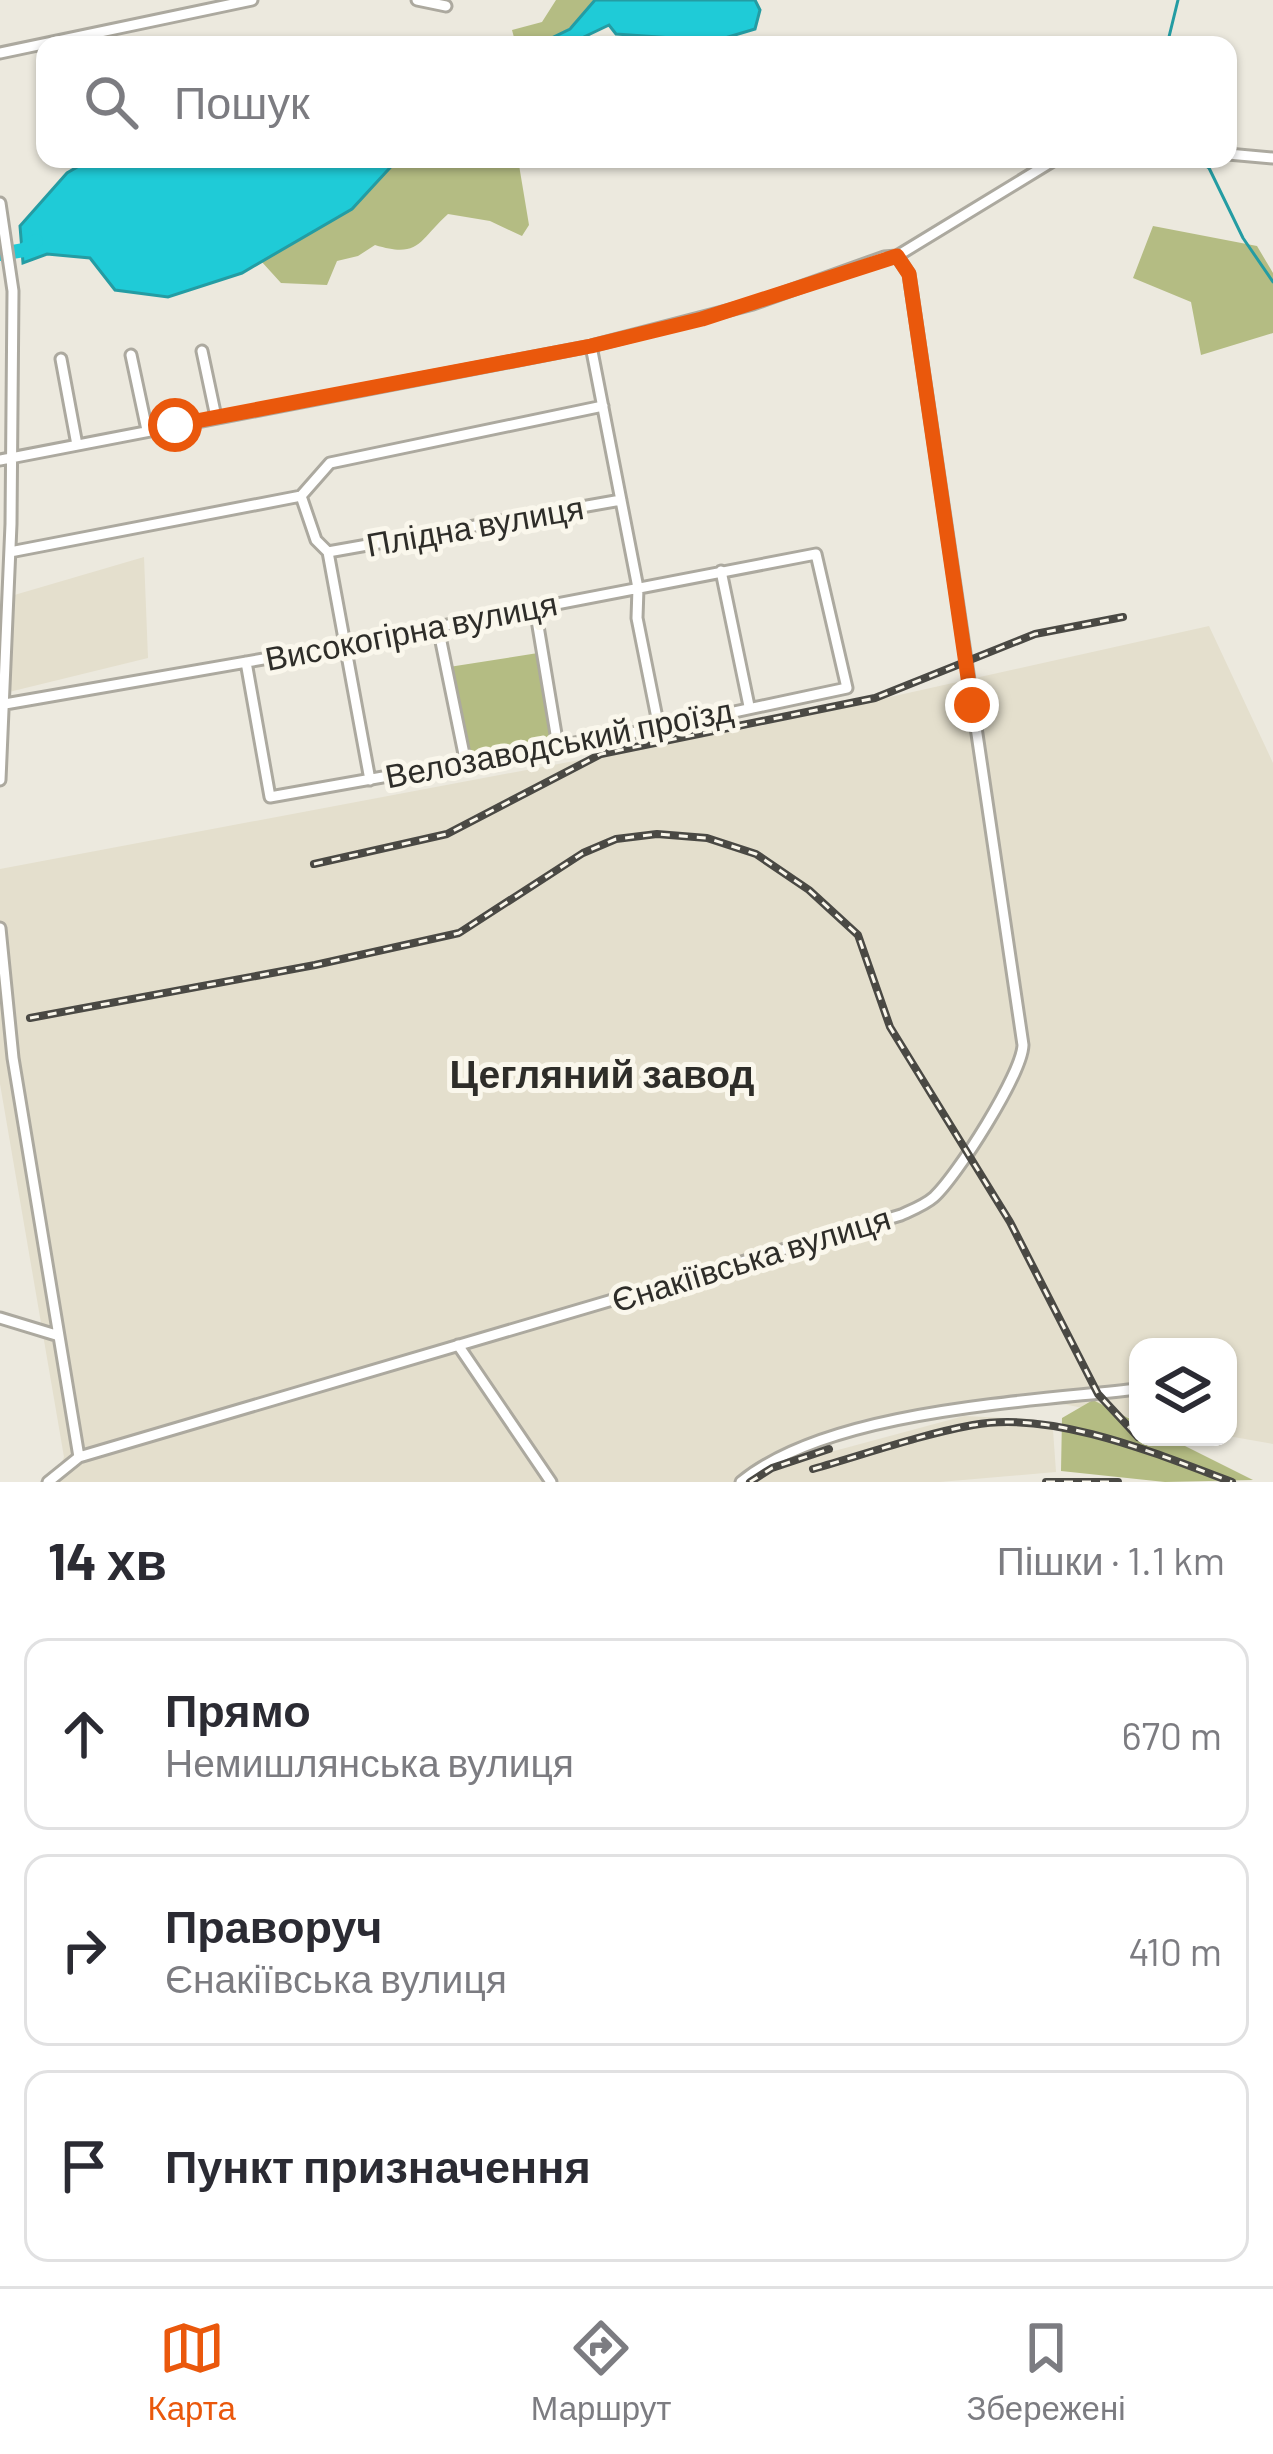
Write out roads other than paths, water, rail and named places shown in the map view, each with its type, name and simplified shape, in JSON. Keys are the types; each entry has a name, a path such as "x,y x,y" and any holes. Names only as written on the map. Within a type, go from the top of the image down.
{"street":[{"path":"81,36 252,0"},
{"path":"417,0 446,6"},
{"path":"0,53 36,45"},
{"path":"1237,155 1273,158"},
{"path":"6,459 591,346 702,319 897,256 1041,168"},
{"path":"0,203 11,274 5,526 10,552 0,780"},
{"name":"Єнакіївська вулиця","path":"48,1482 79,1457 901,1215 932,1200 958,1165 1022,1059 909,274 897,256"},
{"path":"591,346 638,588 637,618 659,728"},
{"path":"202,351 216,417"},
{"path":"131,355 147,430"},
{"path":"62,359 76,445"},
{"path":"10,552 301,496 330,463 603,406"},
{"path":"301,496 316,540 328,552 370,780"},
{"name":"Плідна вулиця","path":"328,552 621,500"},
{"name":"Високогірна вулиця","path":"5,704 344,645 816,554 847,688"},
{"path":"721,572 749,706"},
{"path":"535,608 558,746"},
{"path":"438,627 466,764"},
{"name":"Велозаводський проїзд","path":"246,662 270,797 659,728 847,688"},
{"path":"0,928 7,1014 79,1457"},
{"path":"0,1318 56,1335"},
{"path":"458,1345 551,1482"},
{"path":"741,1482 760,1466 806,1447 915,1417 1129,1390"}],"water":[{"path":"595,0 755,0 760,10 755,29 732,36 616,34 609,25 586,36 556,36 570,29"},
{"path":"76,168 390,168 352,209 242,273 168,297 115,290 90,258 47,254 23,263 20,226"}],"waterway":[{"path":"1169,36 1178,0"},
{"path":"1209,168 1243,238 1273,282"},
{"path":"0,254 24,250 36,241"}],"railway":[{"path":"314,864 447,834 601,754 875,698 1035,634 1123,617"},
{"path":"30,1018 459,933 583,853 616,839 657,834 707,838 756,854 809,890 858,935 890,1027 1010,1222 1098,1394 1129,1427"},
{"path":"813,1469 933,1434 1004,1422 1104,1437 1232,1482"},
{"path":"750,1482 772,1468 829,1449"},
{"path":"1046,1482 1118,1482"}],"district":[{"name":"Цегляний завод","path":"602,1074"}]}
